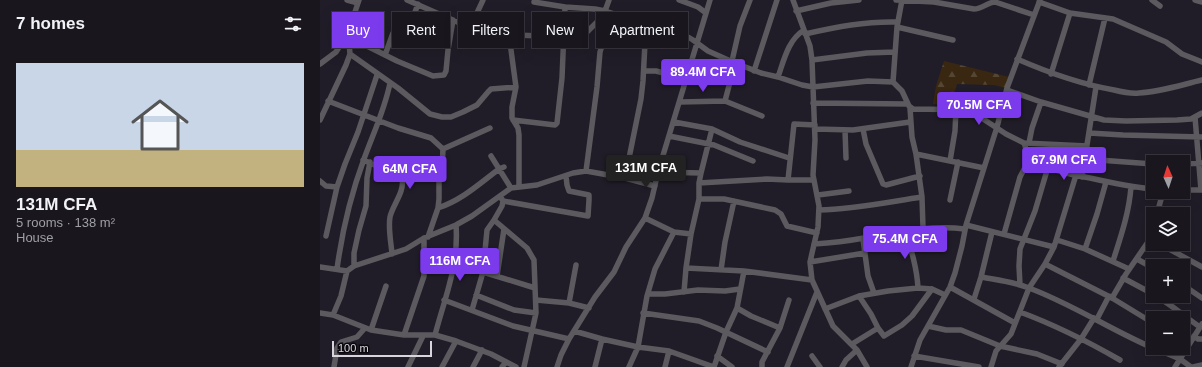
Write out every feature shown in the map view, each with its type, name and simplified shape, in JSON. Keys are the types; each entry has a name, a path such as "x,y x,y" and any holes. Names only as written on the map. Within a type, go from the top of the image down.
{"street":[{"path":"347,0 359,1 355,12"},
{"path":"407,0 458,22"},
{"path":"477,12 483,0"},
{"path":"534,2 565,7 595,9 607,12 609,0"},
{"path":"679,0 698,7 706,13"},
{"path":"557,367 569,339 595,297 614,272 626,247 645,218 710,0"},
{"path":"725,101 740,26 750,0"},
{"path":"754,71 777,0"},
{"path":"793,0 810,46 812,60 815,127 813,168 819,210 817,233 810,262 812,280 833,326 857,350 867,367"},
{"path":"796,10 831,3 859,0"},
{"path":"896,0 934,2 974,9 980,9 991,1 999,2 1034,15"},
{"path":"893,82 895,52 902,0"},
{"path":"1152,0 1160,6"},
{"path":"1195,0 1202,2"},
{"path":"911,367 920,340 950,287 959,261 966,227 997,127 1003,100 1017,59 1040,1 1070,13 1114,19 1170,44 1182,54 1202,62"},
{"path":"385,55 393,33 396,32 402,34 408,31 418,4"},
{"path":"565,7 565,12"},
{"path":"1051,74 1070,13"},
{"path":"1089,85 1105,18"},
{"path":"371,48 433,76 444,74 446,71 453,20"},
{"path":"778,77 792,41 795,36 805,32 854,24 883,22 953,40"},
{"path":"588,31 596,23"},
{"path":"688,37 708,51 754,71 802,85 813,87 868,81 893,82 905,95 909,106 912,137 920,176 923,228"},
{"path":"320,64 336,52 339,48"},
{"path":"320,120 346,65 350,54 349,48"},
{"path":"511,48 516,87 512,107 513,120 518,128 519,135 519,187"},
{"path":"513,120 555,125 557,123 564,48"},
{"path":"586,171 601,48"},
{"path":"624,178 641,99 645,48"},
{"path":"812,60 867,53 895,52"},
{"path":"350,54 430,114 442,117 451,117 477,105 491,89 516,87"},
{"path":"1017,59 1051,74 1096,87 1126,92 1140,93 1202,80"},
{"path":"644,70 656,71 686,79"},
{"path":"326,236 337,187 364,116 377,74"},
{"path":"337,269 341,241 363,160 390,83"},
{"path":"1082,177 1096,87"},
{"path":"1007,90 1041,102 1104,120 1177,120 1191,119 1202,113"},
{"path":"813,103 909,106 917,109 956,109 971,111 984,109 1003,100"},
{"path":"328,101 364,116 432,138 444,149"},
{"path":"680,102 725,101 762,116"},
{"path":"1041,102 1026,143 1030,158 1048,166 1082,177 1131,188 1146,189"},
{"path":"950,161 955,131 956,109"},
{"path":"971,111 1006,134 1026,143 1087,146"},
{"path":"1190,190 1202,190 1200,137 1195,117"},
{"path":"674,122 712,129 740,142 790,158"},
{"path":"788,180 794,124 845,130 863,129 910,122"},
{"path":"444,149 490,128"},
{"path":"684,292 691,234 699,199 699,183 712,129"},
{"path":"863,129 866,144 883,184 886,185 920,176"},
{"path":"845,130 846,158"},
{"path":"1089,133 1200,137"},
{"path":"669,136 708,143 753,161"},
{"path":"404,335 424,276 426,237 438,208 439,182 444,149"},
{"path":"916,154 984,168"},
{"path":"491,156 502,168 511,188"},
{"path":"1004,234 1020,177 1030,158"},
{"path":"1085,159 1146,163"},
{"path":"363,160 402,178 403,182 401,192 390,215 392,254"},
{"path":"354,266 354,253 366,206 367,178 370,162"},
{"path":"950,200 958,162"},
{"path":"1190,164 1201,163"},
{"path":"1020,285 1019,258 1023,239 1034,211 1048,166"},
{"path":"438,208 454,202 502,168"},
{"path":"333,315 341,296 347,271 354,266 406,250 426,237 456,225 472,216 511,188 537,185 573,173 586,171 624,178 655,186"},
{"path":"658,172 701,173"},
{"path":"991,367 993,358 1000,346 1011,334 1030,288 1054,247 1076,175"},
{"path":"503,201 588,216 589,195 569,191 566,176"},
{"path":"699,183 767,179 814,180"},
{"path":"320,182 326,186 337,187"},
{"path":"1085,249 1106,182"},
{"path":"1113,261 1129,207 1131,188"},
{"path":"818,195 849,191"},
{"path":"472,310 483,272 487,230 500,211 503,201 500,196"},
{"path":"819,210 876,205 922,197"},
{"path":"699,199 734,201 775,210 781,214 787,226 817,233"},
{"path":"721,270 725,242 734,201"},
{"path":"645,218 674,232 691,234"},
{"path":"494,220 527,248 534,260 536,313 524,367"},
{"path":"435,335 444,300 453,275 457,238 456,225"},
{"path":"814,244 863,239 905,230 966,227 1004,234 1054,247"},
{"path":"497,276 504,229"},
{"path":"905,230 918,276 918,288"},
{"path":"629,367 638,347 643,313 655,269 674,232"},
{"path":"974,300 992,232"},
{"path":"863,239 868,276 874,293"},
{"path":"1057,240 1085,249 1129,269"},
{"path":"928,326 946,330 961,330 1000,346 1037,354 1061,366 1146,247"},
{"path":"1173,251 1202,267"},
{"path":"810,262 865,253"},
{"path":"1137,259 1146,264"},
{"path":"569,303 576,264"},
{"path":"1045,264 1111,297 1146,318"},
{"path":"320,267 347,271"},
{"path":"686,268 744,271 812,280"},
{"path":"574,331 638,347 669,351 685,356 700,365 714,367 726,332 737,308 744,271"},
{"path":"483,272 535,288"},
{"path":"981,277 1030,288 1096,318 1124,335 1146,345"},
{"path":"1123,278 1146,290"},
{"path":"371,330 386,286"},
{"path":"950,287 1015,323"},
{"path":"825,309 858,296 874,293 918,288 932,289 945,295"},
{"path":"648,294 698,290 725,291 740,289"},
{"path":"858,296 884,336 902,325 916,313 932,289"},
{"path":"1190,290 1202,298"},
{"path":"787,367 817,292"},
{"path":"476,295 514,310 536,313"},
{"path":"444,300 513,326 569,339"},
{"path":"536,300 569,303 589,308"},
{"path":"762,367 762,362 780,328 789,300"},
{"path":"1167,303 1185,318 1201,326 1190,342"},
{"path":"737,308 751,316 780,328"},
{"path":"320,312 333,315 371,330 404,335 435,335 482,350 516,367"},
{"path":"1020,312 1081,339 1120,360"},
{"path":"643,313 699,321 768,352"},
{"path":"336,366 337,348 341,342 357,337 365,328"},
{"path":"852,344 878,328"},
{"path":"408,367 423,336"},
{"path":"1194,336 1198,339 1202,339"},
{"path":"595,367 602,339"},
{"path":"442,367 456,341"},
{"path":"473,367 482,350"},
{"path":"842,367 846,360 857,350"},
{"path":"665,367 669,351"},
{"path":"1171,355 1192,367 1202,365"},
{"path":"1176,367 1182,355"},
{"path":"717,356 732,367"},
{"path":"812,356 820,367"},
{"path":"914,356 959,365 980,367"},
{"path":"502,367 506,362"}],"green space":[{"path":"944,61 1009,77 1006,88 994,85 957,84 951,105 933,104 936,86"}]}
